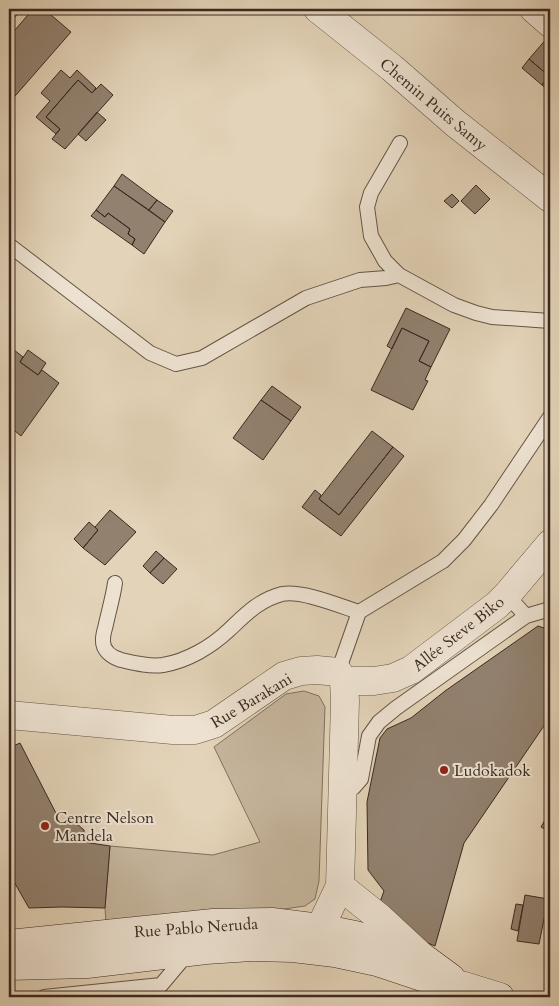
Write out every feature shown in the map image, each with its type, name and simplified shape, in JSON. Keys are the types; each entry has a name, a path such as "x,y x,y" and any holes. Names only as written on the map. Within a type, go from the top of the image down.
{"street":[{"name":"Chemin Puits Samy","path":"318,9 550,198"},
{"path":"534,9 550,24"},
{"name":"Allée Steve Biko","path":"341,677 374,681 393,678 411,670 497,605 550,544"},
{"name":"Rue Barakani","path":"9,715 173,730 195,730 214,724 284,676 300,671 317,670 341,677"},
{"path":"294,948 320,928 340,886 345,700 341,677"},
{"path":"340,886 380,918 421,956"},
{"name":"Rue Pablo Neruda","path":"9,944 213,923 272,922 320,928 404,949 421,956 460,985"},
{"name":"Rue Pablo Neruda","path":"9,966 87,964 251,947 294,948 335,953 369,960 431,980 460,985 500,997"}],"lane":[{"path":"9,12 12,9"},
{"path":"400,143 371,193 367,207 371,236 385,261 399,275 454,305 492,318 550,321"},
{"path":"9,245 150,353 176,364 202,358 306,298 360,280 399,275"},
{"path":"341,677 347,647 357,618 444,561 464,540 491,505 550,417"},
{"path":"115,583 103,640 105,650 115,658 136,663 161,665 184,659 214,643 248,612 269,598 285,594 302,595 357,618"},
{"path":"507,595 526,616"},
{"path":"343,795 354,788 361,779 369,736 379,722 526,616 550,609"},
{"path":"44,997 131,993 161,985 189,952"}],"shaded area":[{"path":"304,691 319,696 325,707 319,881 315,899 305,906 277,910 106,922 105,908 110,846 213,855 260,842 214,747 286,694"}],"building":[{"path":"33,9 44,9 71,32 9,103 9,37"},
{"path":"548,37 550,39 550,92 542,85 549,76 529,59"},
{"path":"529,59 549,76 542,85 522,68"},
{"path":"61,70 70,78 77,70 96,88 92,93 78,80 46,117 60,129 56,134 36,117 50,101 41,93"},
{"path":"78,80 92,93 101,84 113,95 65,149 52,139 60,129 46,117"},
{"path":"97,112 106,120 86,141 78,134"},
{"path":"122,174 157,200 149,210 114,186"},
{"path":"476,185 490,199 475,214 461,201"},
{"path":"114,186 165,222 144,254 132,245 135,239 128,234 130,229 108,213 105,217 96,210"},
{"path":"452,194 459,201 452,208 444,201"},
{"path":"157,200 173,211 165,222 149,210"},
{"path":"96,210 105,217 108,213 130,229 128,234 135,239 132,245 91,216"},
{"path":"406,308 450,329 431,367 419,361 429,341 402,328 392,349 387,346"},
{"path":"402,328 429,341 419,361 431,367 425,380 428,381 413,410 371,390"},
{"path":"9,346 23,357 20,362 38,375 42,370 59,383 21,436 9,426 9,410 11,407 9,406"},
{"path":"28,350 46,363 38,375 20,362"},
{"path":"272,386 301,407 291,421 261,400"},
{"path":"261,400 291,421 263,460 233,438"},
{"path":"372,431 393,447 339,515 319,499"},
{"path":"393,447 404,456 341,536 302,507 315,490 321,495 319,499 339,515"},
{"path":"110,510 136,532 105,565 83,548 98,530 95,527"},
{"path":"89,522 98,530 83,548 74,539"},
{"path":"156,551 164,558 150,573 143,566"},
{"path":"164,558 177,569 163,584 150,573"},
{"name":"Ludokadok","path":"538,626 550,630 550,717 464,843 435,946 421,940 380,902 384,891 368,870 367,802 380,738 387,729 411,718 445,691"},
{"name":"Centre Nelson Mandela","path":"20,743 61,823 70,818 84,830 84,842 110,846 105,908 29,908 9,873 9,748"},
{"path":"550,811 550,832 541,827"},
{"path":"525,895 548,899 539,944 517,941"},
{"path":"516,904 523,905 518,931 511,929"}],"place":[{"name":"Ludokadok","path":"444,770"},
{"name":"Centre Nelson Mandela","path":"45,826"}]}
